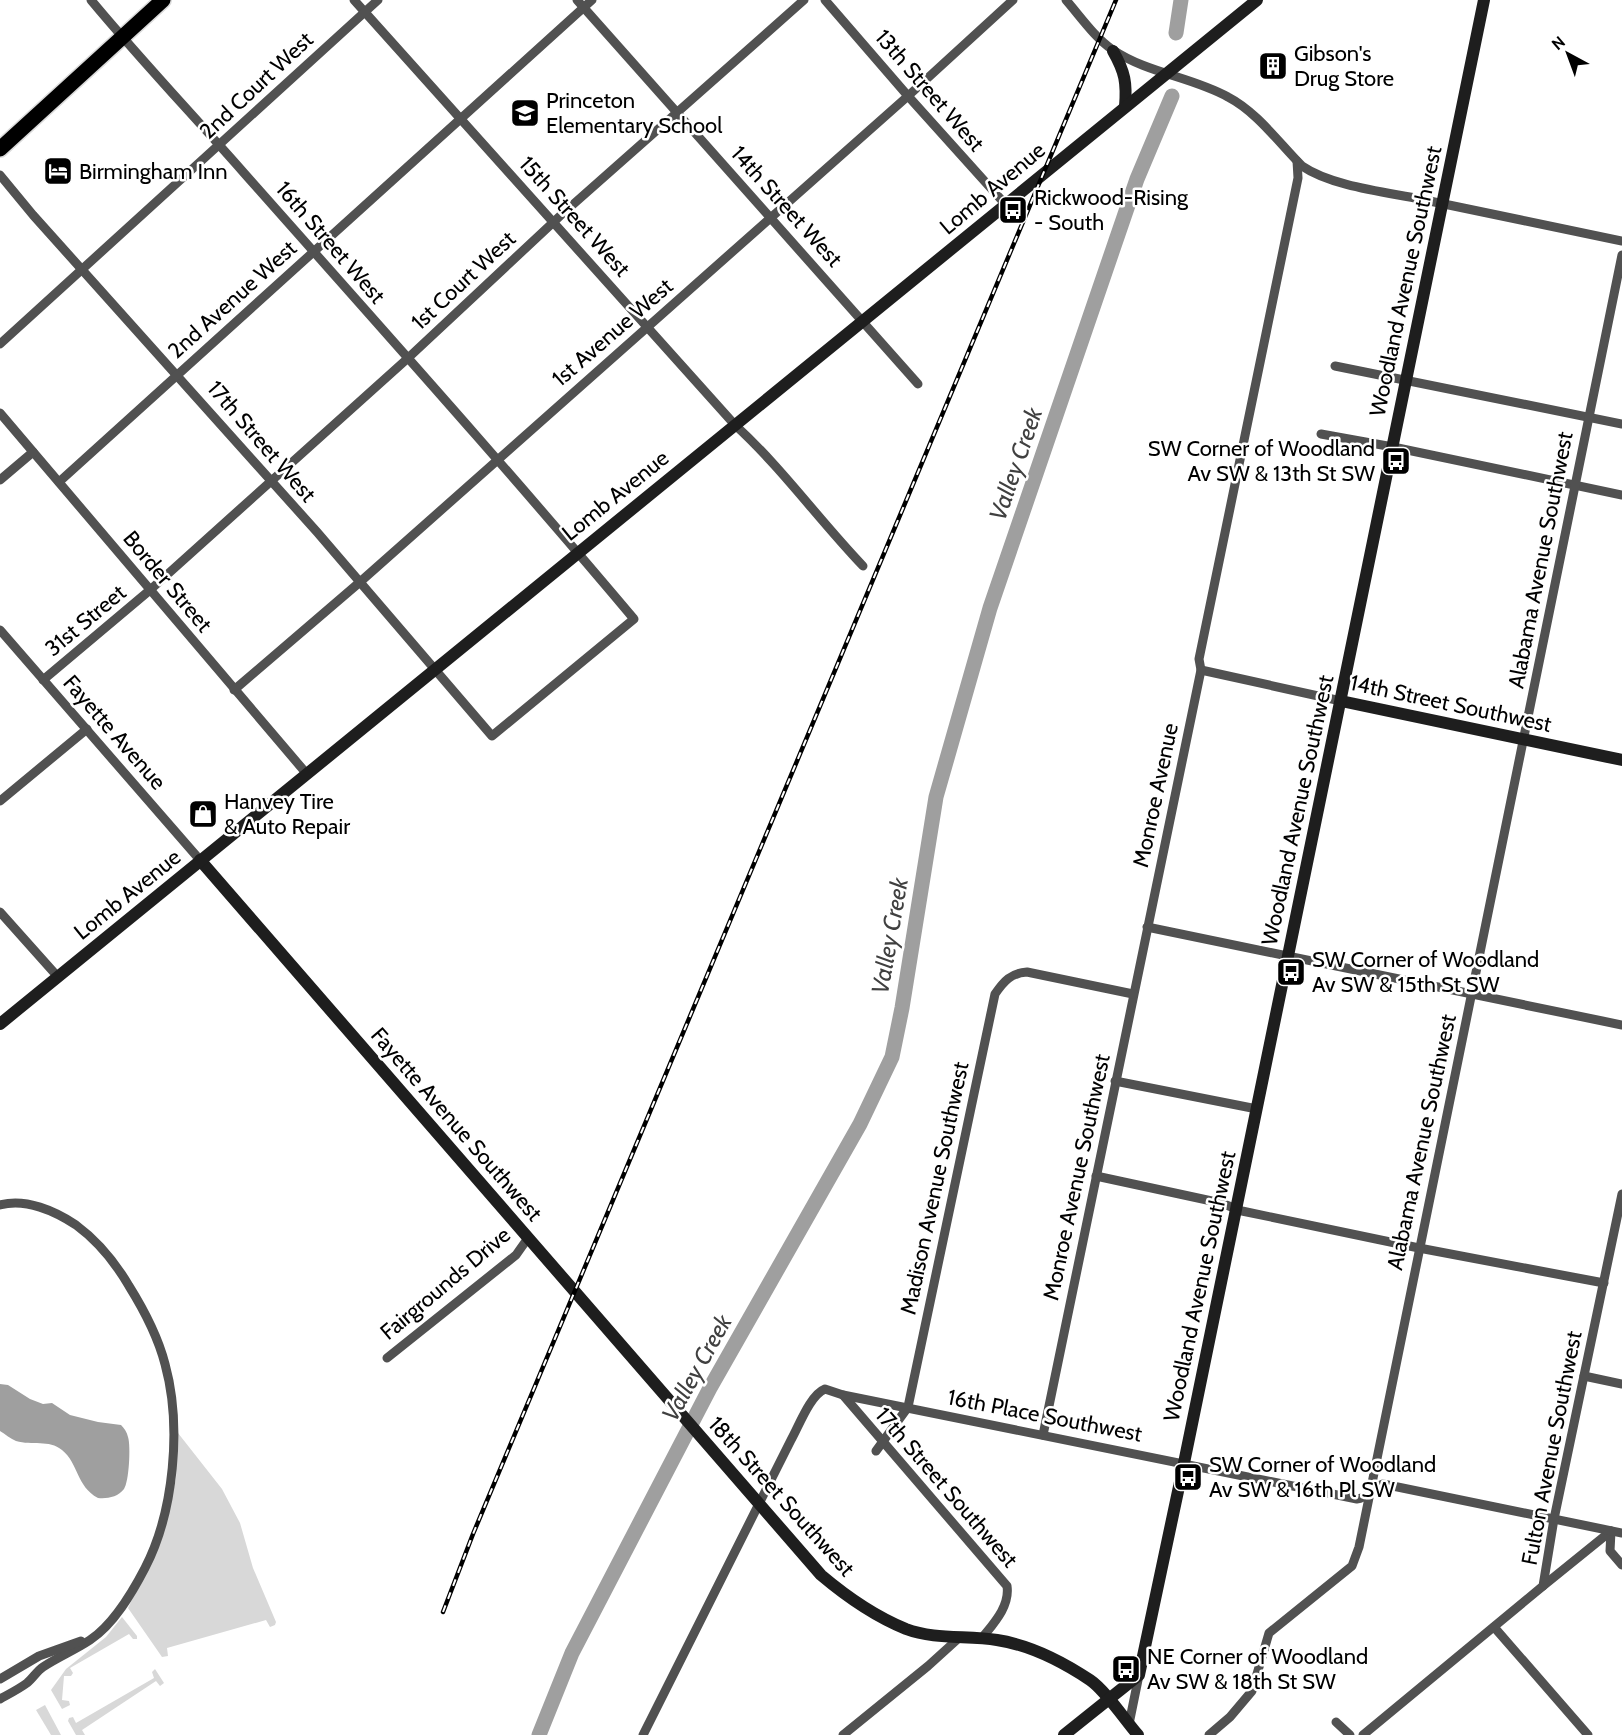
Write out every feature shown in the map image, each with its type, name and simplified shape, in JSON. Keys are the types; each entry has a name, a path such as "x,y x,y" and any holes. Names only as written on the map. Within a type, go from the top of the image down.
{"main road":[{"path":"0,149 164,0"}],"street":[{"name":"16th Street West","path":"91,0 634,619 492,736"},
{"name":"15th Street West","path":"354,0 863,566"},
{"name":"2nd Court West","path":"0,344 378,0"},
{"name":"2nd Avenue West","path":"58,482 314,252 581,4 592,0"},
{"name":"1st Court West","path":"150,590 407,359 677,111 804,0"},
{"name":"13th Street West","path":"825,0 1006,205"},
{"name":"1st Avenue West","path":"234,690 360,582 771,218 1013,0"},
{"path":"1066,0 1113,51 1123,68 1126,79 1125,107"},
{"name":"Lomb Avenue","path":"0,1024 1257,0"},
{"name":"Woodland Avenue Southwest","path":"1139,1675 1484,0"},
{"name":"14th Street West","path":"581,4 918,384"},
{"path":"1113,51 1165,74 1196,82 1230,97 1311,173 1326,179 1622,241"},
{"path":"1201,670 1199,659 1298,178 1297,161"},
{"name":"17th Street West","path":"0,175 360,582 492,736"},
{"name":"Alabama Avenue Southwest","path":"1209,1735 1230,1717 1252,1690 1269,1634 1352,1566 1359,1547 1622,255"},
{"path":"1335,366 1622,424"},
{"name":"Border Street","path":"0,413 306,773"},
{"path":"1321,434 1622,495"},
{"path":"0,480 33,452"},
{"name":"31st Street","path":"43,680 150,590"},
{"name":"Fayette Avenue","path":"0,630 200,860"},
{"name":"14th Street Southwest","path":"1201,670 1622,760"},
{"name":"Monroe Avenue","path":"1147,927 1201,670"},
{"path":"0,801 87,729"},
{"name":"Fayette Avenue Southwest","path":"200,860 680,1415"},
{"path":"0,912 58,977"},
{"path":"1147,927 1622,1025"},
{"name":"Monroe Avenue Southwest","path":"1042,1435 1147,927"},
{"name":"Madison Avenue Southwest","path":"908,1407 995,994 1005,980 1018,973 1027,972 1133,994"},
{"path":"1115,1081 1257,1109"},
{"path":"1096,1176 1242,1211 1604,1283"},
{"name":"Fulton Avenue Southwest","path":"1363,1735 1543,1586 1554,1519 1584,1376 1604,1283 1617,1239 1622,1194"},
{"path":"0,1205 8,1203 39,1206 62,1216 94,1238 117,1266 144,1311 165,1364 172,1406 173,1449 169,1491 159,1534 145,1568 122,1605 92,1638 41,1668 29,1682 0,1699"},
{"name":"Fairgrounds Drive","path":"387,1358 516,1255 528,1238"},
{"path":"1584,1376 1622,1384"},
{"path":"643,1735 813,1398 825,1389 843,1395"},
{"name":"16th Place Southwest","path":"843,1395 1357,1499 1364,1498 1377,1486 1383,1484 1622,1533"},
{"name":"17th Street Southwest","path":"843,1395 1007,1586 1008,1594 1004,1608 982,1638"},
{"path":"876,1451 908,1407"},
{"name":"18th Street Southwest","path":"680,1415 821,1575 854,1602 907,1629 940,1636 998,1640 1052,1658 1092,1681 1138,1735"},
{"path":"1611,1531 1610,1551 1622,1566"},
{"path":"1543,1586 1611,1531"},
{"path":"1494,1627 1588,1735"},
{"path":"843,1735 928,1666 960,1636"},
{"path":"0,1679 39,1656 92,1638"},
{"path":"1064,1735 1139,1675"},
{"path":"1129,1725 1139,1675"},
{"path":"1336,1722 1350,1735"}],"shaded area":[{"path":"0,1384 8,1385 30,1399 43,1404 52,1403 70,1415 121,1425 127,1433 129,1442 128,1472 124,1489 112,1497 98,1498 85,1487 72,1462 62,1450 52,1445 16,1441 0,1431"},
{"path":"178,1433 222,1489 240,1523 253,1568 276,1622 270,1627 266,1620 167,1648 168,1656 162,1657 128,1608 162,1538 176,1479"},
{"path":"122,1617 137,1639 133,1639 129,1634 70,1668 73,1673 71,1676 64,1676 62,1700 69,1701 70,1705 62,1709 51,1690 66,1669 106,1637"},
{"path":"155,1669 164,1683 160,1686 156,1681 82,1730 85,1735 76,1735 68,1721 69,1718 73,1717 76,1723 154,1678 152,1672"},
{"path":"45,1705 61,1735 51,1735 36,1710"}],"waterway":[{"name":"Valley Creek","path":"1176,33 1181,0"},
{"name":"Valley Creek","path":"539,1735 572,1653 710,1388 860,1124 892,1057 936,797 990,608 1137,179 1172,96"}],"railway":[{"path":"443,1612 473,1534 1116,0"}],"place":[{"name":"Gibson's Drug Store","path":"1273,66"},
{"name":"Princeton Elementary School","path":"525,113"},
{"name":"Birmingham Inn","path":"58,171"},
{"name":"Rickwood-Rising - South","path":"1013,210"},
{"name":"SW Corner of Woodland Av SW & 13th St SW","path":"1396,461"},
{"name":"Hanvey Tire & Auto Repair","path":"203,814"},
{"name":"SW Corner of Woodland Av SW & 15th St SW","path":"1291,972"},
{"name":"SW Corner of Woodland Av SW & 16th Pl SW","path":"1188,1477"},
{"name":"NE Corner of Woodland Av SW & 18th St SW","path":"1126,1669"}]}
